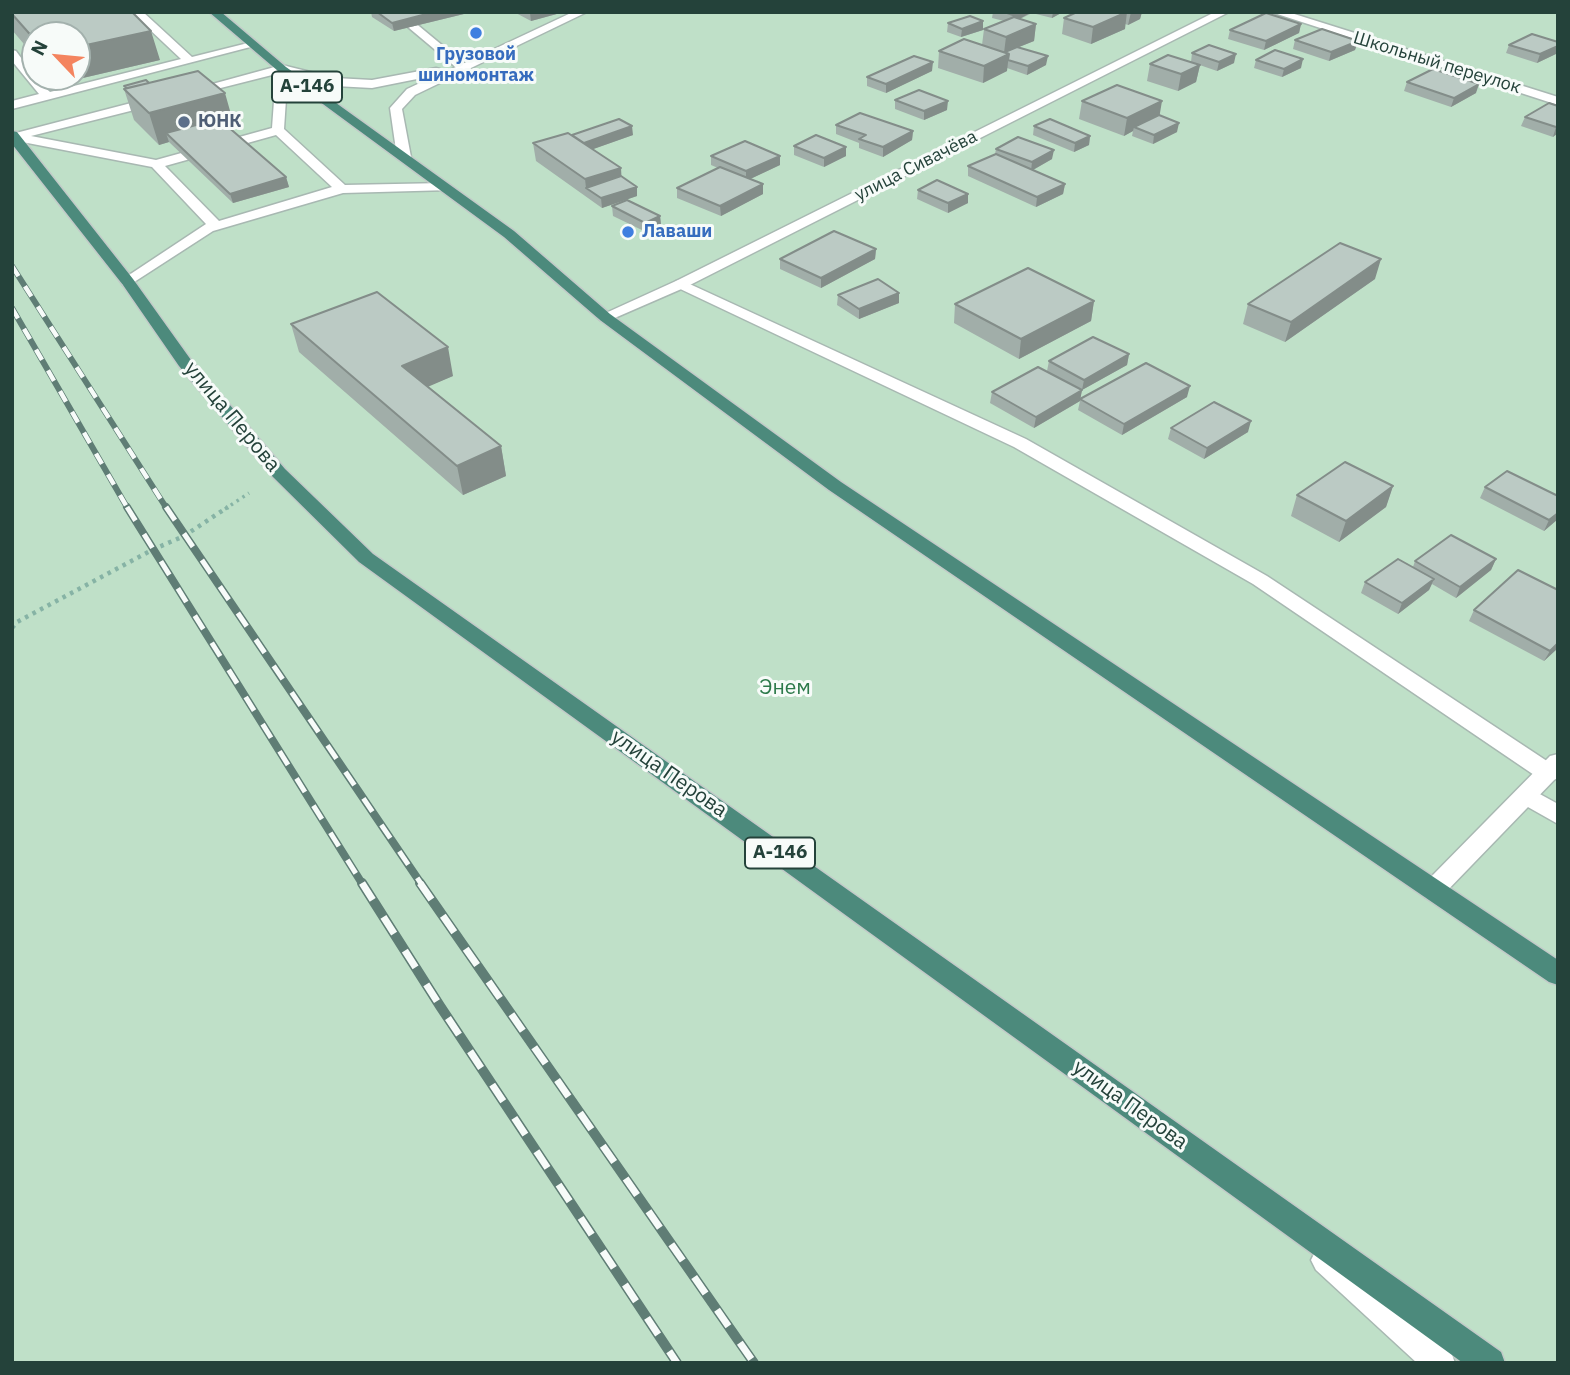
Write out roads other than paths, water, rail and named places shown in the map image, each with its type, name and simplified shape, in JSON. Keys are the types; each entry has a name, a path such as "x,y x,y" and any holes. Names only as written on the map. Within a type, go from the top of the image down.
{"highway":[{"name":"А-146","path":"214,12 282,69 509,234 605,317 835,486 1558,974"},
{"name":"улица Перова","path":"13,136 128,282 185,363 279,473 377,566 1490,1363"}],"street":[{"path":"136,12 190,61"},
{"path":"395,12 462,67"},
{"path":"404,157 396,108 411,92 582,12"},
{"name":"улица Сивачёва","path":"605,317 681,284 1224,12"},
{"name":"Школьный переулок","path":"1276,12 1558,101"},
{"path":"12,105 252,45"},
{"path":"12,53 47,96"},
{"path":"13,136 282,69 335,82 372,84 462,67"},
{"path":"278,130 282,69"},
{"path":"13,136 156,164 278,130"},
{"path":"278,130 342,189"},
{"path":"156,164 216,226"},
{"path":"128,282 208,228 342,189 445,187"},
{"path":"681,284 1020,443 1260,580 1553,767 1433,890"},
{"path":"1527,796 1558,815"},
{"path":"1243,1186 1440,1363"}],"railway":[{"path":"12,266 167,509"},
{"path":"12,308 128,509"},
{"path":"127,507 363,885"},
{"path":"166,507 422,885"},
{"path":"362,883 440,1006 677,1363"},
{"path":"420,883 754,1363"}],"place":[{"name":"Грузовой шиномонтаж","path":"476,33"},
{"name":"ЮНК","path":"184,122"},
{"name":"Лаваши","path":"628,232"}],"park label":[{"name":"Энем","path":"785,688"}]}
